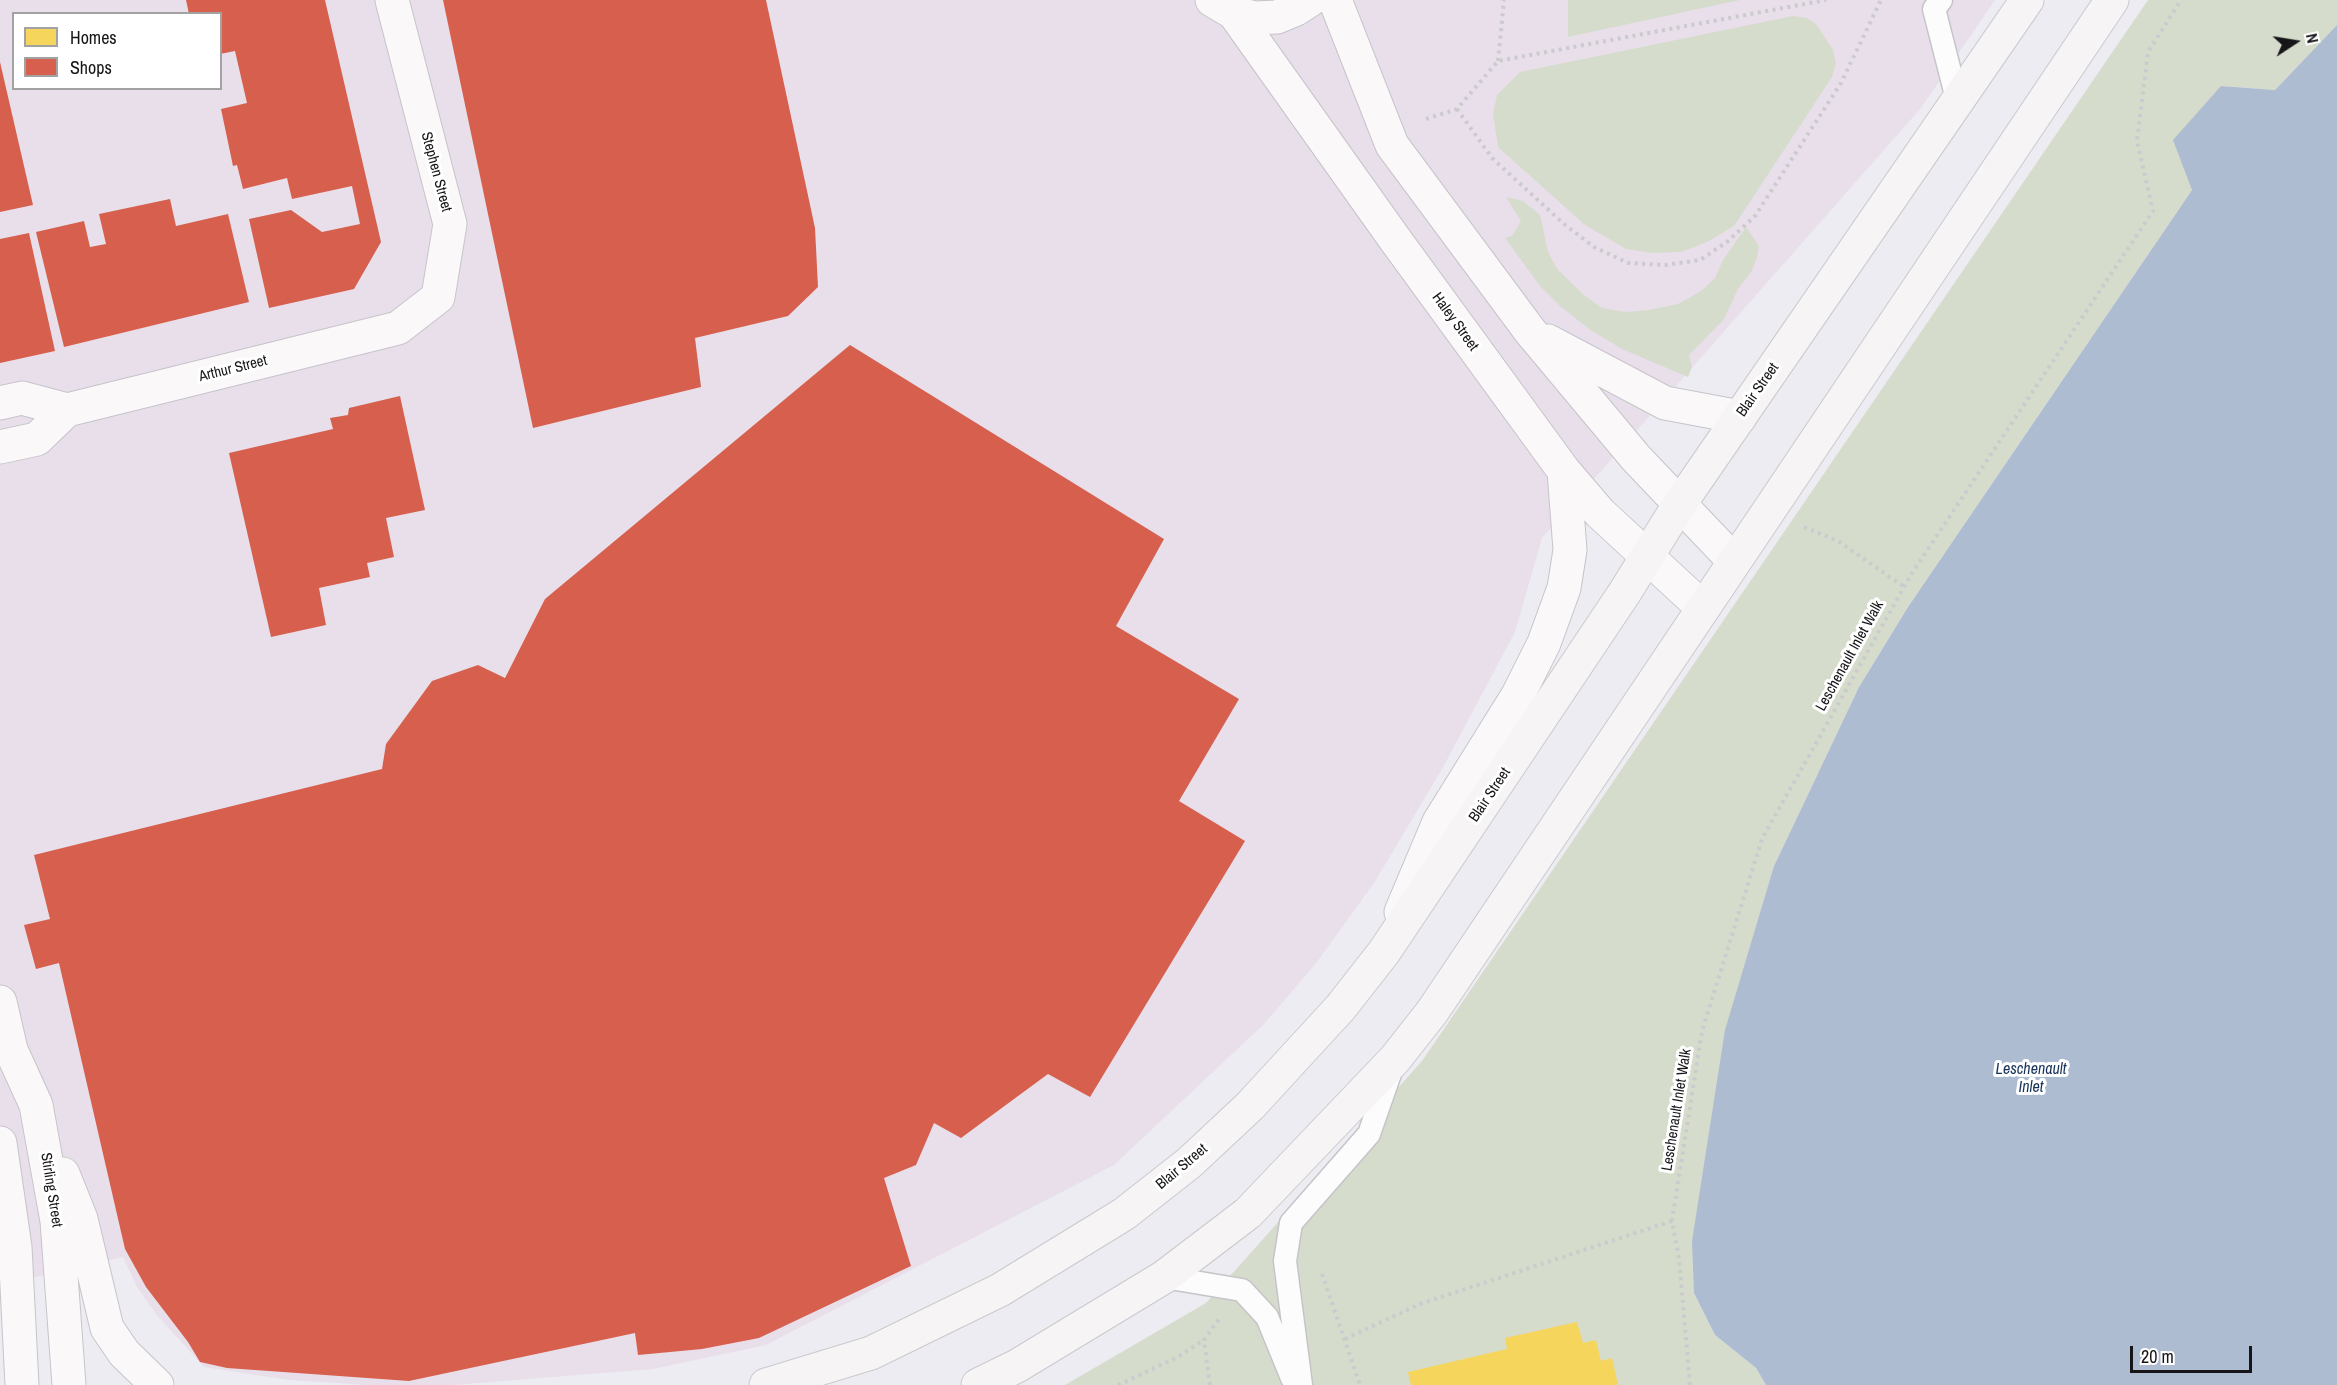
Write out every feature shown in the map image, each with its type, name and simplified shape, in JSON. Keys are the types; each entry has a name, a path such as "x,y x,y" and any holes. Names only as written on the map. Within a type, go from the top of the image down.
{"main road":[{"name":"Blair Street","path":"766,1385 882,1347 1000,1290 1124,1214 1189,1163 1250,1106 1341,1007 1384,952 1625,592 1646,555 2027,0"},
{"path":"978,1385 1017,1366 1164,1277 1248,1213 1395,1059 1432,1012 2112,0"}],"street":[{"name":"Stephen Street","path":"392,0 450,224 438,297 398,328"},
{"path":"1223,7 1255,18 1276,17 1310,0"},
{"path":"1335,0 1392,145 1530,331 1636,458 1734,561"},
{"name":"Haley Street","path":"1223,7 1564,471 1600,513 1703,608"},
{"name":"Arthur Street","path":"0,403 22,398 67,410 398,328"},
{"path":"1530,331 1665,403 1740,417"},
{"path":"0,447 37,440 67,410"},
{"path":"1384,952 1439,822 1518,695 1544,643 1563,588 1570,550 1564,471"},
{"name":"Stirling Street","path":"0,1002 11,1050 36,1105 57,1221 69,1385"},
{"path":"36,1105 81,1219 107,1328 124,1353 157,1385"},
{"path":"0,1143 15,1247 9,1310 22,1385"}],"lane":[{"path":"1941,0 1934,9 1958,103"},
{"path":"1300,1385 1285,1261 1291,1223 1369,1134 1395,1059"},
{"path":"1164,1277 1242,1290 1267,1317 1296,1385"}],"path":[{"path":"1426,119 1457,109 1498,61 1504,0"},
{"path":"1498,61 1826,0"},
{"path":"1457,109 1492,158 1564,224 1594,247 1628,263 1665,265 1700,261 1727,242 1755,216 1841,83 1881,0"},
{"name":"Leschenault Inlet Walk","path":"1689,1385 1679,1258 1672,1221 1702,1031 1762,839 1911,573 2153,211 2137,141 2148,52 2181,0"},
{"path":"1360,1385 1345,1339 1420,1304 1672,1221"},
{"path":"1118,1385 1176,1358 1204,1340"}],"shaded area":[{"path":"0,0 1995,0 1921,108 1542,538 1515,632 1442,769 1374,883 1317,962 1264,1024 1114,1165 766,1345 653,1369 454,1385 368,1385 289,1380 204,1367 156,1314 137,1287 123,1257 0,1285"}],"green space":[{"path":"1568,0 1740,0 1568,37"},
{"path":"2148,0 2337,0 2337,25 2275,90 2221,86 2192,190 1908,607 1859,687 1774,866 1694,1293 1715,1335 1756,1368 1766,1385 1065,1385 1206,1303 1422,1061"},
{"path":"1793,16 1807,18 1816,24 1833,50 1836,63 1832,77 1734,226 1707,242 1681,252 1652,253 1626,249 1585,225 1498,147 1493,114 1497,95 1520,72"},
{"path":"1506,197 1523,201 1540,215 1548,252 1557,269 1584,295 1602,308 1626,312 1678,304 1701,291 1715,278 1723,260 1746,227 1759,246 1757,258 1751,272 1738,289 1724,319 1689,355 1692,367 1688,377 1622,349 1589,329 1560,306 1540,286 1505,238 1512,236 1521,221"}],"water":[{"name":"Leschenault Inlet","path":"2337,25 2337,1385 1766,1385 1756,1368 1715,1335 1694,1293 1692,1241 1725,1030 1774,866 1859,687 1908,607 2192,190 2173,140 2221,86 2275,90"}],"building: Homes":[{"path":"1577,1322 1583,1343 1596,1340 1601,1361 1612,1358 1618,1385 1411,1385 1408,1372 1507,1349 1505,1338"}],"building: Shops":[{"path":"186,0 325,0 381,242 354,289 269,308 249,219 291,210 322,232 360,224 352,186 292,199 287,178 243,189 237,165 233,166 221,109 247,103 235,51 222,54 222,12 189,12"},
{"path":"443,0 766,0 815,228 818,287 788,316 695,338 701,387 533,428"},
{"path":"0,62 33,205 0,212"},
{"path":"170,199 176,226 228,214 249,302 64,347 36,232 84,221 90,247 106,244 99,214"},
{"path":"29,233 55,351 0,363 0,239"},
{"path":"850,345 1164,539 1116,626 1239,699 1179,801 1245,841 1090,1097 1048,1074 961,1138 934,1123 916,1165 884,1178 911,1266 759,1338 702,1349 638,1355 635,1333 409,1381 227,1368 200,1362 188,1342 146,1287 125,1249 59,963 36,969 24,925 50,919 34,855 382,769 386,744 432,681 478,665 505,678 545,599"},
{"path":"400,396 425,510 386,518 394,557 367,563 370,577 319,588 326,625 271,637 229,453 333,429 330,418 348,415 349,408"}]}
